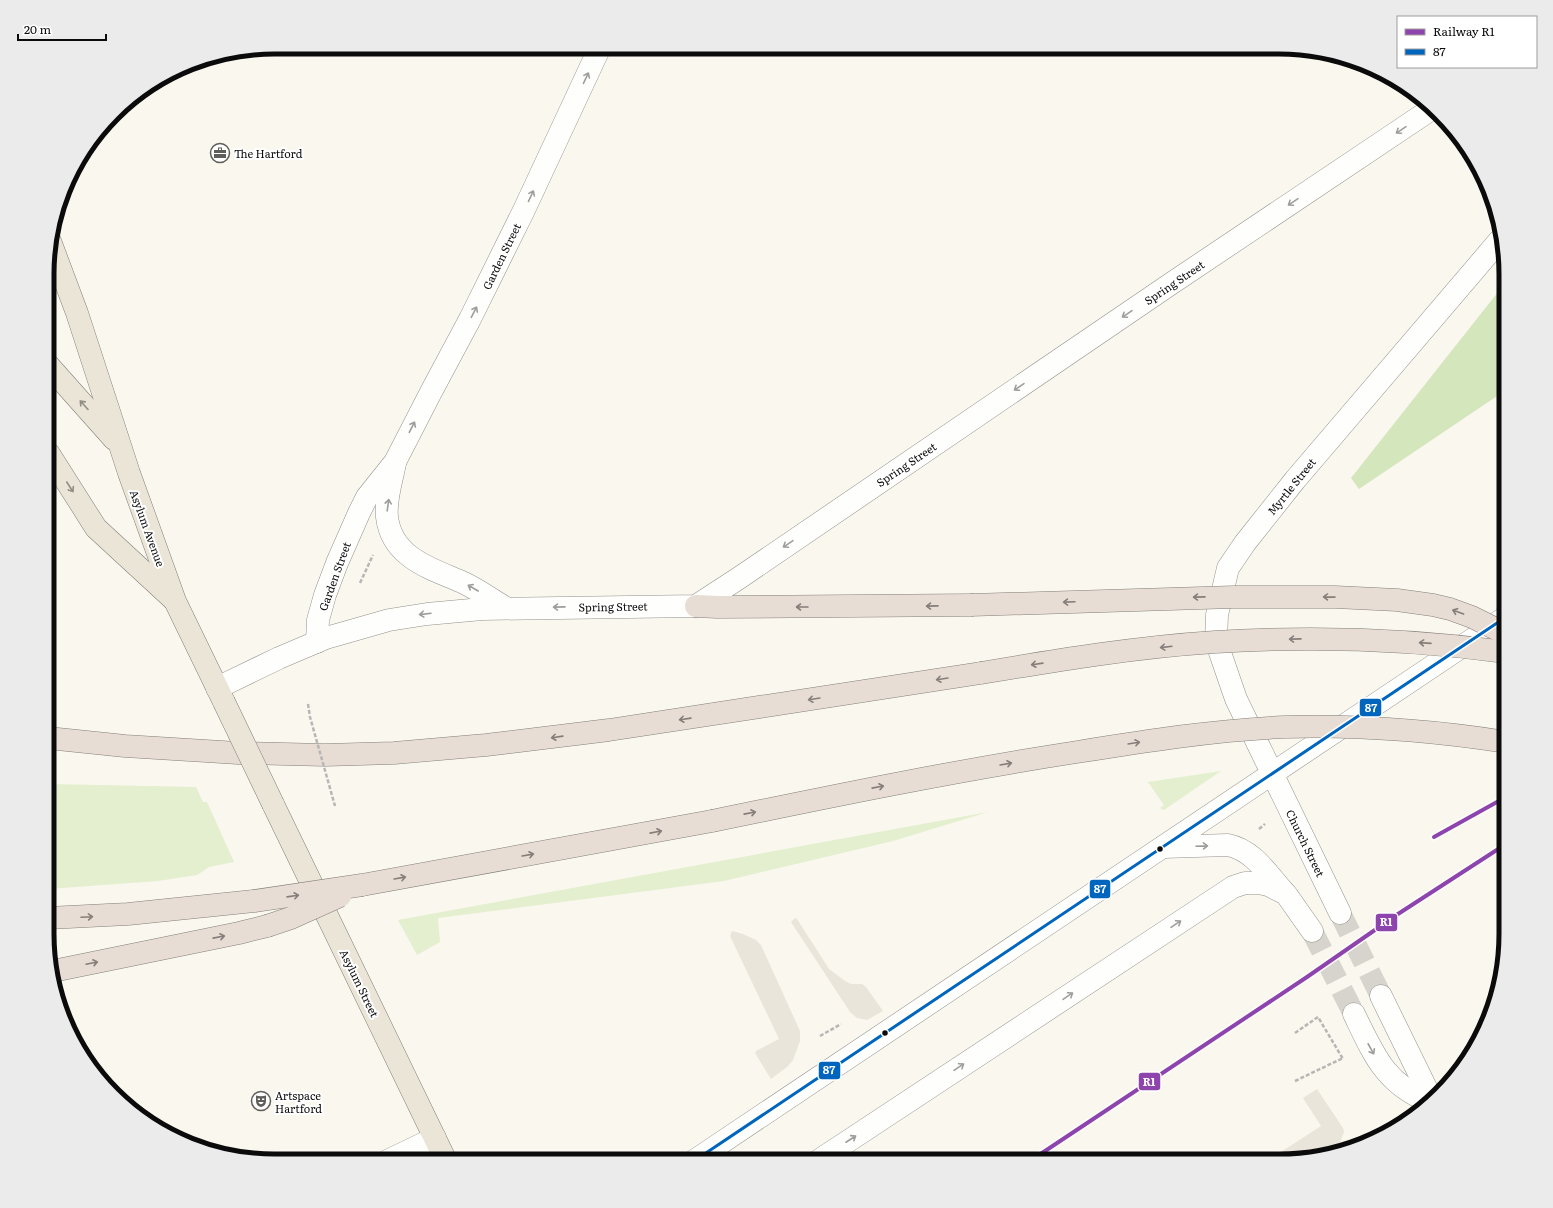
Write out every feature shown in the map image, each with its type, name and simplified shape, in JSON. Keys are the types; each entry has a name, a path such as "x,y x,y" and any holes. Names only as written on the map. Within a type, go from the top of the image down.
{"highway":[{"path":"696,606 971,605 1241,596 1335,597 1421,602 1472,618 1499,631"},
{"path":"54,739 106,744 238,753 325,755 394,753 486,745 602,731 773,706 1076,658 1174,646 1255,640 1326,638 1437,644 1499,651"},
{"path":"54,918 135,914 254,901 362,885 644,834 950,773 1176,737 1257,729 1332,727 1424,733 1499,741"},
{"path":"57,970 267,926 309,910 362,885"}],"main road":[{"name":"Asylum Avenue","path":"55,254 77,313 119,444 175,601 273,804"},
{"path":"54,372 119,444"},
{"path":"54,463 96,528 175,601"},
{"name":"Asylum Street","path":"273,804 443,1154"}],"street":[{"name":"Garden Street","path":"317,642 321,607 337,563 367,497 395,462 486,287 524,210 597,54"},
{"name":"Spring Street","path":"317,642 353,629 410,616 461,610 506,608 696,606 1427,112"},
{"name":"Myrtle Street","path":"1272,774 1236,699 1216,640 1217,615 1228,568 1244,544 1295,480 1497,245"},
{"name":"Garden Street","path":"395,462 387,514 389,528 398,543 416,562 426,568 465,584 506,608"},
{"path":"704,1154 1499,622"},
{"path":"220,695 317,642"},
{"name":"Church Street","path":"1272,774 1340,913"},
{"path":"1163,847 1228,845 1235,846 1247,852 1257,861 1286,894 1312,931"},
{"path":"829,1154 1226,891 1251,882 1268,885 1286,894"},
{"path":"1381,996 1428,1095"},
{"path":"1354,1014 1370,1048 1386,1072 1404,1088 1417,1097 1424,1099"},
{"path":"402,1154 435,1138"}],"path":[{"path":"358,586 374,553"},
{"path":"308,704 310,717 335,806"},
{"path":"1295,1033 1318,1017 1343,1059"},
{"path":"820,1036 841,1024"},
{"path":"1295,1081 1349,1056"}],"green space":[{"path":"1499,291 1499,395 1359,489 1351,478"},
{"path":"1221,771 1164,810 1160,808 1164,805 1148,782"},
{"path":"54,784 196,787 203,802 207,802 234,862 209,867 197,875 158,881 54,889"},
{"path":"988,812 893,841 724,881 438,918 440,942 417,955 398,920"}],"shaded area":[{"path":"795,918 829,969 851,984 862,984 866,987 883,1011 867,1020 857,1018 850,1012 791,922"},
{"path":"732,931 756,940 761,945 800,1031 800,1041 793,1060 787,1067 771,1079 755,1053 756,1051 779,1039 730,936"},
{"path":"1317,1089 1343,1128 1344,1132 1340,1142 1331,1148 1322,1150 1293,1154 1278,1154 1321,1126 1303,1098"}],"tunnel":[{"path":"1340,913 1381,996"},
{"path":"1312,931 1354,1014"}],"railway":[{"path":"1434,837 1499,801"}],"rail line":[{"name":"R1","path":"1434,837 1499,801"},
{"name":"R1","path":"1041,1154 1307,977 1398,914 1499,849"}],"transit line":[{"name":"87","path":"704,1154 1499,622"}],"place":[{"name":"The Hartford","path":"220,153"},
{"name":"Artspace Hartford","path":"261,1101"}]}
